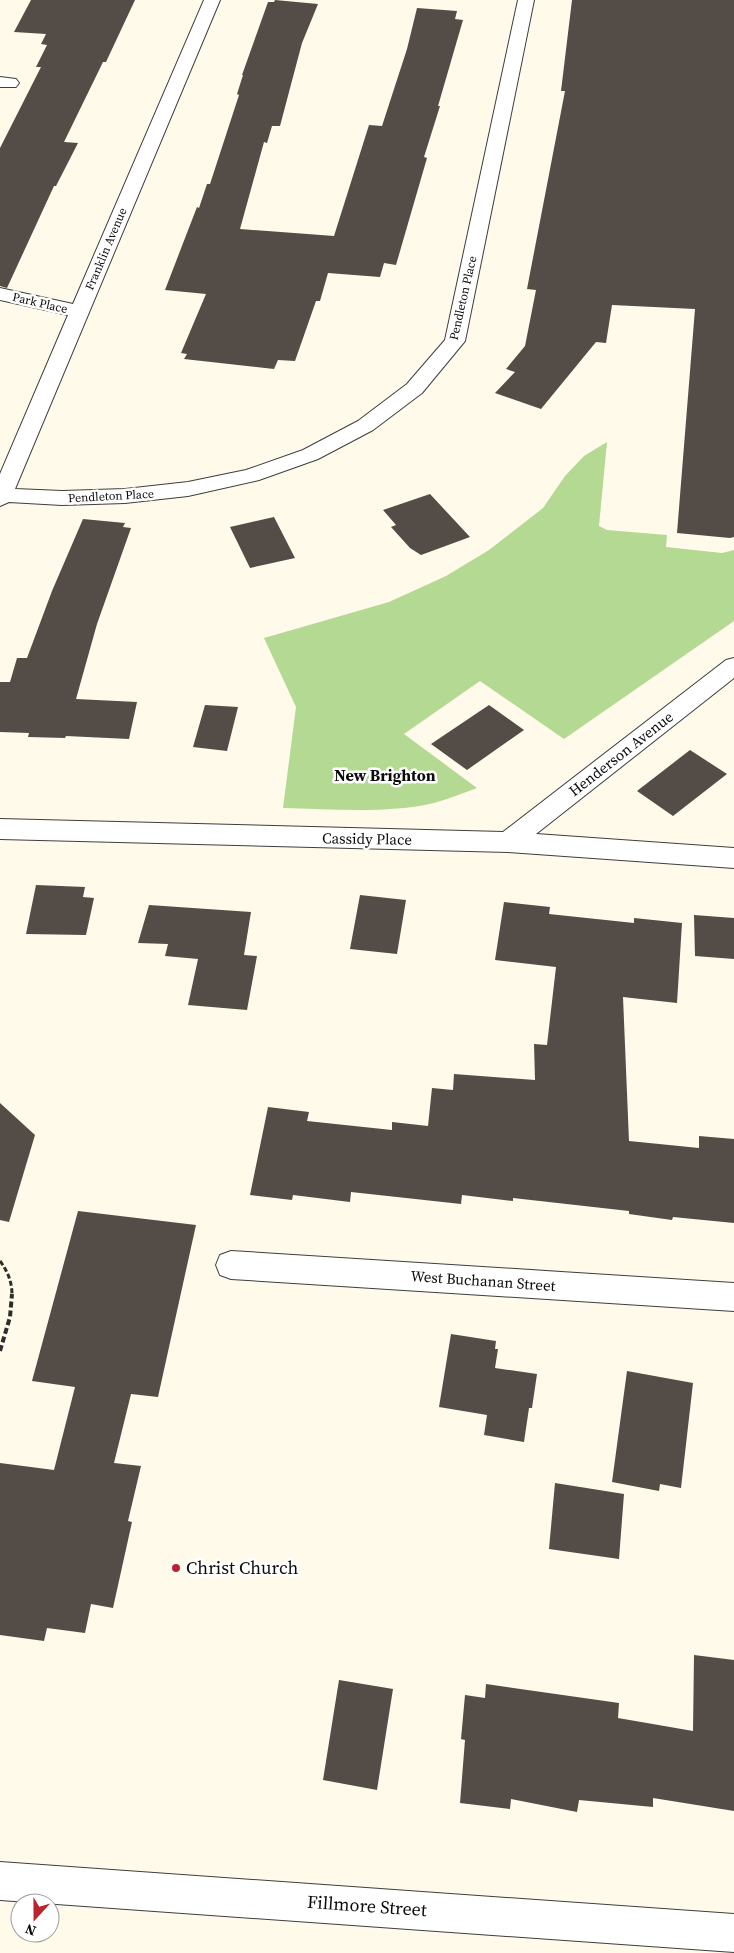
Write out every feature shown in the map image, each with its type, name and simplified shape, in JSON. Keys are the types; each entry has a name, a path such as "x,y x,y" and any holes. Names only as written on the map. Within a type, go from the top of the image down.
{"street":[{"name":"Franklin Avenue","path":"1,497 212,0"},
{"name":"Pendleton Place","path":"1,497 95,498 156,494 222,482 263,471 309,454 354,433 386,413 418,387 442,361 455,341 526,0"},
{"name":"Park Place","path":"0,294 79,311"},
{"name":"Henderson Avenue","path":"508,842 734,666"},
{"name":"Cassidy Place","path":"0,830 508,842 734,858"},
{"name":"West Buchanan Street","path":"231,1265 734,1297"},
{"name":"Fillmore Street","path":"0,1881 110,1887 734,1933"}],"path":[{"path":"0,1261 7,1269 12,1286 12,1306 0,1351"}],"green space":[{"path":"607,442 599,526 607,530 667,535 666,547 722,553 734,550 734,621 564,739 480,681 404,734 477,788 434,803 397,809 283,808 296,707 264,638 389,602 446,576 489,550 543,508 565,476 584,456"}],"building":[{"path":"31,0 135,0 106,62 103,62 64,142 78,143 56,186 54,186 7,288 0,286 0,148 41,67 36,67 47,45 41,44 46,34 14,32"},
{"path":"275,0 318,4 302,43 280,126 272,126 267,143 264,142 240,229 334,236 369,125 382,126 407,49 417,8 457,11 455,19 463,20 424,157 427,158 396,265 384,263 380,277 328,273 320,301 316,301 295,361 278,360 274,369 184,359 187,354 181,353 206,294 165,290 197,207 199,208 207,184 210,184 239,95 237,94 242,75 268,2 274,2"},
{"path":"572,0 734,0 734,537 677,533 695,309 612,305 606,343 596,342 541,409 495,393 515,372 506,369 525,346 536,290 527,289 565,91 561,91"},
{"path":"430,494 470,537 421,555 410,548 391,527 396,525 383,510"},
{"path":"274,517 295,558 250,568 230,527"},
{"path":"83,519 125,523 123,527 131,528 97,624 76,699 137,702 129,739 66,736 65,738 28,737 29,733 0,732 0,682 10,682 17,658 27,658 52,591"},
{"path":"205,705 238,707 227,751 193,747"},
{"path":"489,705 524,730 467,770 431,744"},
{"path":"690,750 727,774 673,816 637,791"},
{"path":"36,885 85,887 83,897 94,898 86,935 26,934"},
{"path":"360,895 406,900 397,954 350,949"},
{"path":"504,902 550,907 549,914 634,923 634,918 682,923 677,1003 623,997 629,1141 699,1148 699,1136 734,1139 734,1223 673,1217 672,1220 629,1214 629,1211 513,1198 513,1201 462,1195 461,1204 351,1192 350,1202 293,1195 292,1200 250,1195 268,1107 309,1112 307,1121 392,1130 392,1122 428,1126 432,1088 453,1090 454,1074 535,1080 534,1044 547,1045 556,967 495,960"},
{"path":"149,905 251,912 244,955 257,956 247,1010 188,1005 198,959 165,956 168,944 138,943"},
{"path":"694,915 734,918 734,959 695,956"},
{"path":"0,1103 35,1135 9,1222 0,1220"},
{"path":"78,1211 196,1225 158,1397 131,1394 114,1463 141,1466 128,1521 132,1522 113,1608 91,1604 85,1633 47,1628 44,1641 0,1635 0,1463 54,1470 75,1387 32,1381"},
{"path":"451,1334 496,1341 495,1349 498,1349 495,1368 537,1374 524,1442 484,1435 487,1415 439,1407"},
{"path":"627,1371 693,1383 681,1488 660,1484 659,1491 612,1482"},
{"path":"555,1483 624,1494 619,1559 549,1549"},
{"path":"694,1655 734,1660 734,1811 653,1798 653,1807 579,1800 577,1812 511,1799 510,1809 460,1803 465,1740 461,1739 465,1695 485,1698 486,1684 619,1703 618,1718 693,1731"},
{"path":"339,1680 393,1689 377,1790 323,1780"}],"place":[{"name":"Christ Church","path":"176,1568"}],"district":[{"name":"New Brighton","path":"385,775"}]}
